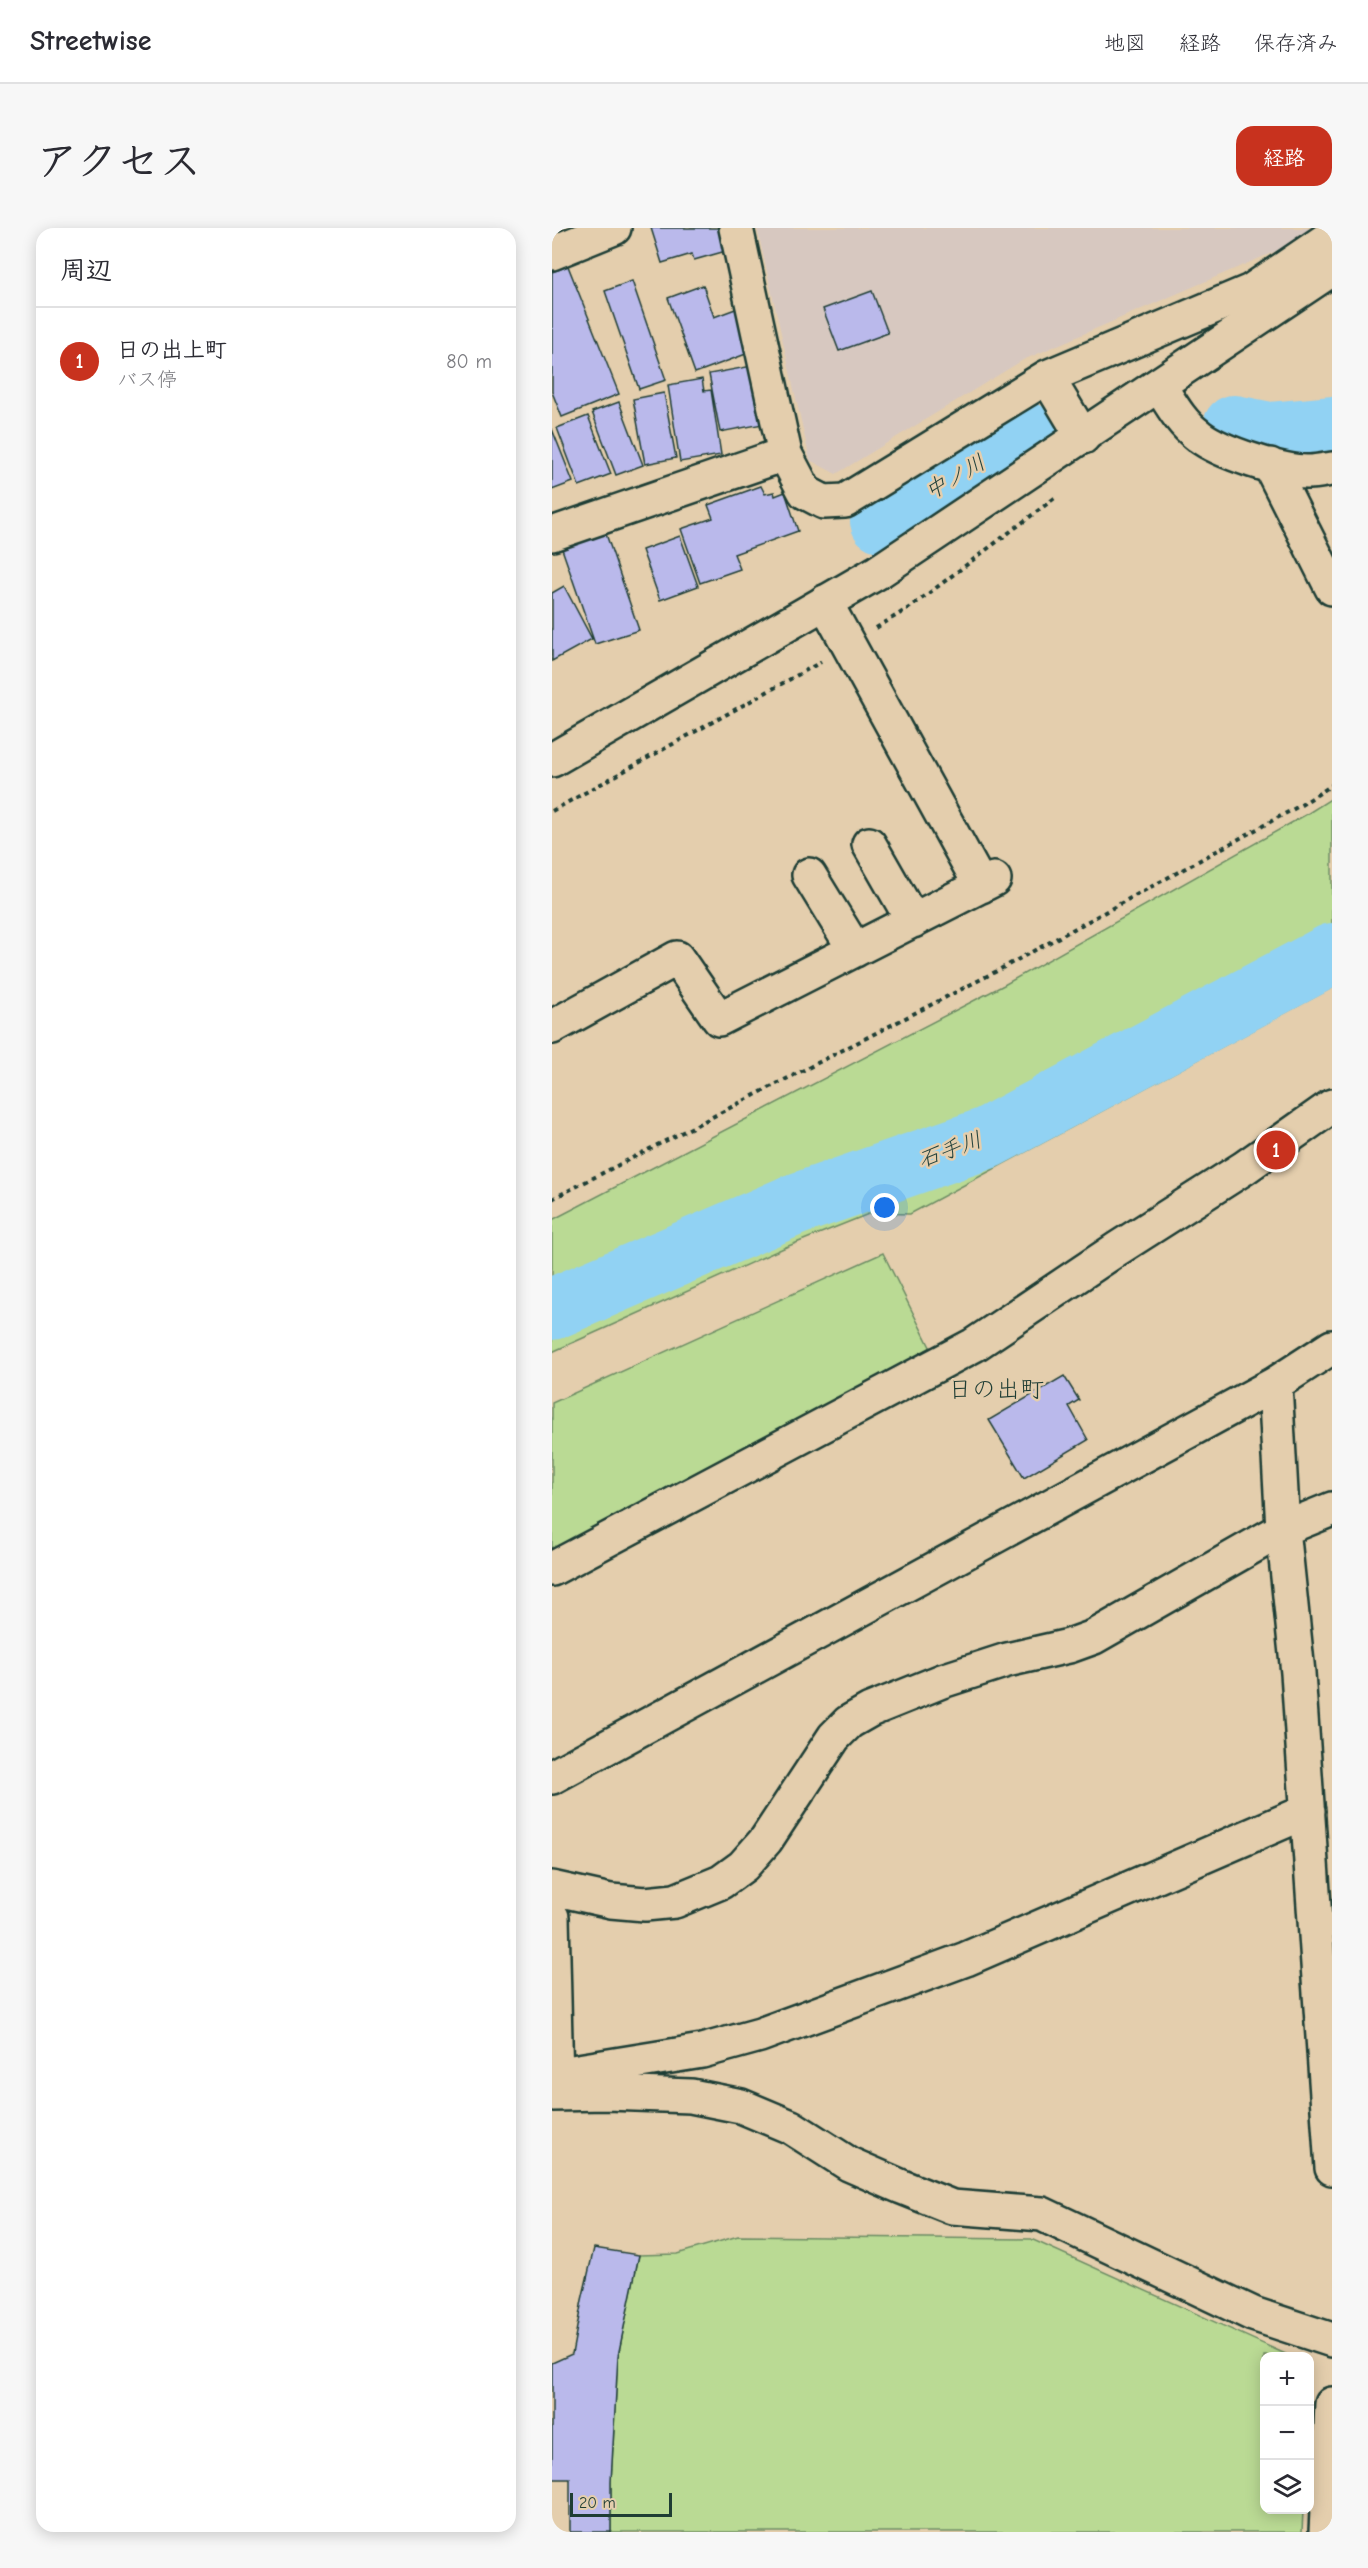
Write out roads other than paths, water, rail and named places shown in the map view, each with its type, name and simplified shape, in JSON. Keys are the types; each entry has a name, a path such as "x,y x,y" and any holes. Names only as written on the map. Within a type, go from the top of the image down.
{"street":[{"path":"552,253 614,228"},
{"path":"736,228 785,454 805,492 824,502 845,501 1047,377 1251,291 1332,236"},
{"path":"552,760 878,572 1332,269"},
{"path":"1047,377 1083,436"},
{"path":"1159,385 1179,417 1200,437 1238,455 1282,467 1309,472 1332,469"},
{"path":"552,534 785,454"},
{"path":"1282,467 1332,536"},
{"path":"1282,467 1332,588"},
{"path":"552,1027 677,958 719,1019 987,882 825,602"},
{"path":"869,844 913,921"},
{"path":"809,874 855,950"},
{"path":"552,1569 974,1346 1117,1249 1244,1168 1332,1106"},
{"path":"552,1778 1275,1384 1332,1347"},
{"path":"1275,1384 1283,1529 1298,1673 1316,1797 1332,2168"},
{"path":"552,1888 611,1900 645,1904 675,1900 721,1882 743,1866 766,1840 834,1737 849,1722 870,1710 942,1681 1007,1660 1069,1646 1094,1637 1283,1529 1332,1509"},
{"path":"554,2090 572,2072 702,2051 760,2035 966,1959 1122,1893 1213,1850 1316,1797"},
{"path":"552,1917 554,2090"},
{"path":"554,2090 691,2097 741,2106 791,2127 849,2164 952,2207 1042,2214 1253,2314 1332,2340"},
{"path":"1326,2532 1332,2404"}],"waterway":[{"name":"中ノ川","path":"1234,426 1269,433 1332,427"},
{"name":"中ノ川","path":"881,521 1029,434"},
{"name":"石手川","path":"552,1309 794,1205 987,1138 1332,954"}],"place":[{"name":"日の出上町","path":"1276,1150"}],"district":[{"name":"日の出町","path":"996,1389"}]}
